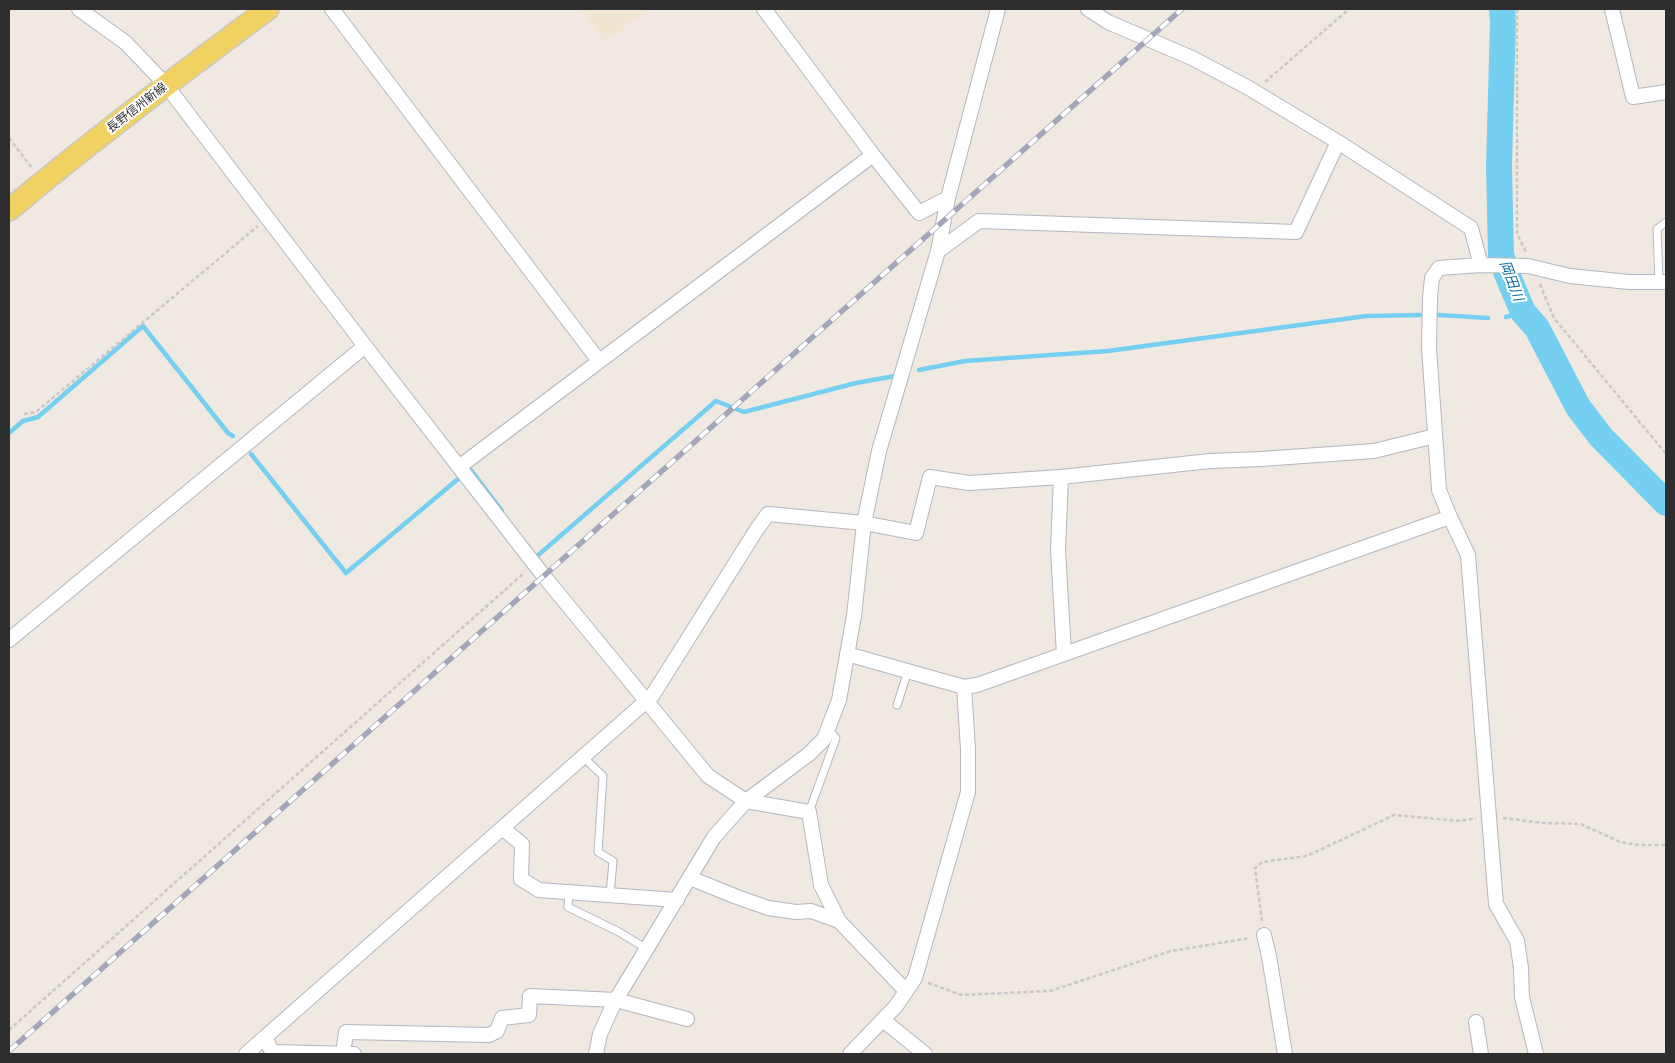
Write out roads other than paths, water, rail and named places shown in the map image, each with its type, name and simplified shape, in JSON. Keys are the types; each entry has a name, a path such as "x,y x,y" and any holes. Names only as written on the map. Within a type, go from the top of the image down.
{"main road":[{"name":"長野信州新線","path":"9,210 166,85 268,9"}],"street":[{"path":"79,9 126,43 166,85 266,219 534,563 708,776 746,801 809,812 821,884 839,921 906,991"},
{"path":"332,9 599,362"},
{"path":"764,9 873,155 919,213 948,198"},
{"path":"596,1054 600,1034 616,1000 714,837 746,801 809,754 824,740 839,700 854,616 864,523 879,450 938,251 948,198 998,9"},
{"path":"1088,9 1108,22 1192,58 1254,91 1338,142 1470,228 1481,265"},
{"path":"1612,9 1633,97 1666,92"},
{"path":"938,251 979,221 1296,232 1338,142"},
{"path":"459,467 873,155"},
{"path":"1536,1054 1522,997 1518,940 1496,904 1468,555 1439,490 1429,348 1432,278 1439,268 1481,265 1531,267 1570,276 1629,282 1663,282"},
{"path":"9,640 365,346"},
{"path":"246,1054 652,696 768,514 864,523 916,533 930,477 969,483 1060,477 1210,461 1374,450 1435,436"},
{"path":"1060,477 1058,550 1064,654"},
{"path":"847,654 964,687 977,685 1450,517"},
{"path":"850,1054 896,1006 915,978 968,792 968,749 964,687"},
{"path":"502,828 522,844 521,879 539,890 677,900"},
{"path":"690,878 768,908 796,912 811,911 839,921"},
{"path":"1264,935 1270,956 1285,1054"},
{"path":"265,1037 272,1052 349,1054 346,1032 489,1035 497,1031 502,1018 529,1015 530,996 616,1000 686,1019"},
{"path":"883,1020 925,1054"},
{"path":"1476,1022 1481,1054"}],"lane":[{"path":"1663,282 1657,229 1666,222"},
{"path":"898,705 908,671"},
{"path":"809,812 836,738 828,729"},
{"path":"583,757 602,776 598,852 613,861 610,895"},
{"path":"570,892 568,908 619,932 647,949"}],"waterway":[{"name":"岡田川","path":"1502,9 1499,166 1501,254 1507,274 1523,312 1537,328 1578,407 1601,437 1666,503"},
{"path":"1506,317 1523,312"},
{"path":"919,370 965,361 1108,351 1366,316 1421,315"},
{"path":"1439,315 1488,318"},
{"path":"9,433 23,421 38,417 143,326 228,433 233,436"},
{"path":"533,553 536,557 716,401 744,412 856,383 895,376"},
{"path":"251,454 346,573 458,479"},
{"path":"471,470 502,511"}],"railway":[{"path":"9,1051 1182,9"}]}
